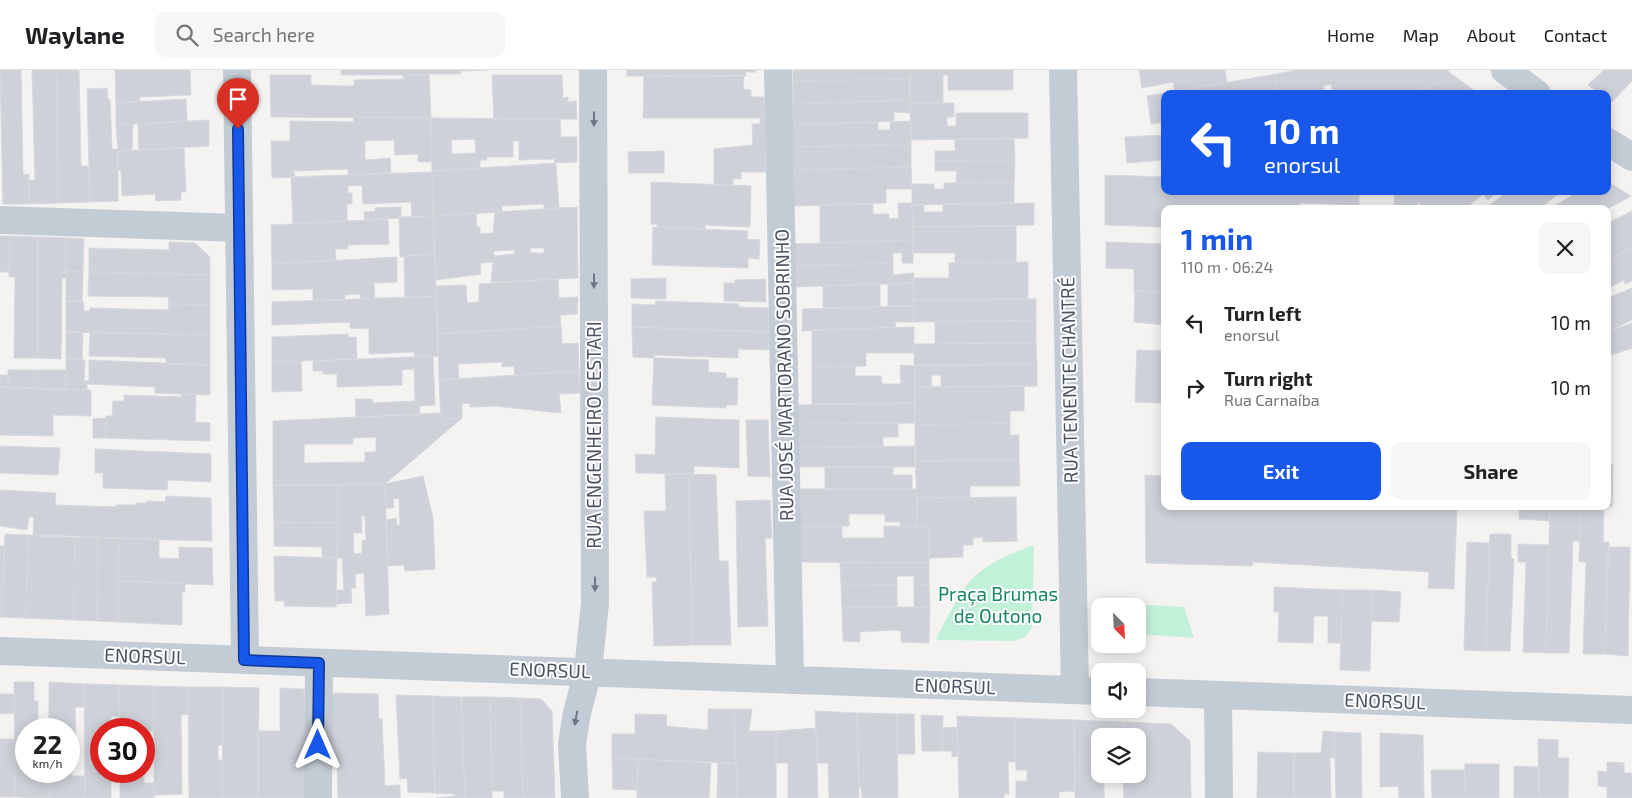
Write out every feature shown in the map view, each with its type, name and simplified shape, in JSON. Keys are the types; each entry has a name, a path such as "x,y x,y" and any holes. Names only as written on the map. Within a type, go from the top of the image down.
{"street":[{"path":"237,70 244,660"},
{"name":"RUA ENGENHEIRO CESTARI","path":"575,798 572,744 576,713 588,671 595,603 593,70"},
{"name":"RUA JOSÉ MARTORANO SOBRINHO","path":"778,70 790,680"},
{"name":"RUA TENENTE CHANTRÉ","path":"1062,70 1087,691"},
{"path":"1505,70 1532,90"},
{"path":"1611,144 1632,157"},
{"path":"0,220 239,228"},
{"name":"ENORSUL","path":"0,651 588,671 1087,691"},
{"path":"318,798 319,663"},
{"name":"ENORSUL","path":"1146,692 1632,710"},
{"path":"1218,695 1219,798"}],"green space":[{"name":"Praça Brumas de Outono","path":"1034,545 1032,627 1025,637 1014,641 936,640 958,598 975,576 996,561"},
{"path":"1146,605 1184,607 1194,638 1146,635"}],"building":[{"path":"0,70 21,70 23,175 29,174 29,204 3,204"},
{"path":"32,70 56,70 58,203 29,204 29,180 35,180"},
{"path":"56,70 79,70 81,166 88,166 90,202 58,203"},
{"path":"115,70 190,70 191,95 139,97 140,101 116,103"},
{"path":"341,70 429,70 429,75 341,75"},
{"path":"429,70 487,70 461,71 461,74 429,74"},
{"path":"627,70 756,70 756,72 745,72 746,76 627,76"},
{"path":"793,70 910,70 910,79 793,81"},
{"path":"910,70 1013,70 1013,90 948,90 948,75 943,75 943,103 910,103"},
{"path":"1139,70 1225,70 1227,82 1181,90 1175,90 1173,82 1142,88"},
{"path":"1297,70 1447,70 1453,75 1422,90 1332,90 1331,84 1323,86 1324,90 1277,90 1276,74"},
{"path":"1604,70 1632,70 1632,81 1612,102 1611,90 1595,90 1588,85"},
{"path":"1276,74 1277,90 1182,90"},
{"path":"270,75 311,75 311,85 354,86 354,80 404,79 403,75 429,75 431,118 271,117"},
{"path":"492,75 562,75 563,98 568,97 568,102 576,101 577,119 494,119"},
{"path":"744,75 743,89 751,90 751,97 764,97 765,118 643,118 644,76"},
{"path":"1453,75 1474,90 1422,90"},
{"path":"910,79 910,100 793,104 793,81"},
{"path":"107,88 108,100 110,99 112,149 117,149 118,151 118,201 90,202 87,89"},
{"path":"1161,94 1161,123 1151,124 1147,96"},
{"path":"186,99 187,121 116,125 116,103"},
{"path":"910,100 911,113 894,112 894,121 793,125 793,104"},
{"path":"910,103 954,103 954,117 947,117 947,126 956,126 956,113 1028,113 1028,138 911,140"},
{"path":"354,117 431,118 432,162 418,162 418,154 395,155 394,140 365,141 365,160 390,158 391,173 348,175 348,169 294,171 295,177 272,178 271,141 290,141 290,121 353,122"},
{"path":"431,118 560,119 561,137 577,137 577,162 554,163 555,159 519,160 519,141 513,141 513,157 486,157 487,160 480,160 480,168 432,171","holes":["475,139 476,153 452,154 451,140"]},
{"path":"760,118 765,118 766,172 741,172 741,179 733,179 733,185 714,184 714,149 753,145 752,124 760,124"},
{"path":"209,120 209,146 139,150 138,124"},
{"path":"911,121 911,144 793,147 793,125 878,122 878,130 890,130 890,122"},
{"path":"133,124 132,150 118,151 116,125"},
{"path":"1161,135 1161,160 1127,163 1125,137"},
{"path":"955,139 1014,139 1015,160 935,161 935,151 955,151"},
{"path":"911,144 911,167 794,170 793,147"},
{"path":"184,148 186,192 181,192 181,200 156,201 155,194 122,196 121,170 118,170 118,151"},
{"path":"664,151 664,173 629,173 628,152"},
{"path":"1015,160 1014,182 956,183 957,171 935,171 935,161"},
{"path":"556,163 559,208 544,209 544,204 502,206 502,212 433,216 432,171"},
{"path":"911,167 912,189 886,189 886,203 794,206 794,170"},
{"path":"432,172 433,216 412,217 411,202 363,204 362,185 348,186 348,193 352,193 352,204 347,204 347,221 293,224 291,177"},
{"path":"1105,175 1161,177 1161,195 1359,195 1359,205 1300,203 1300,205 1161,205 1161,227 1105,225"},
{"path":"651,182 751,186 750,227 705,225 705,229 657,227 657,224 651,224"},
{"path":"1014,182 1014,203 912,205 912,184 934,184 934,189 944,189 944,183"},
{"path":"1611,184 1631,196 1611,207 1611,205 1556,205 1573,195 1611,195"},
{"path":"1395,195 1482,195 1470,205 1421,205 1418,201 1418,205 1394,205"},
{"path":"1484,195 1493,195 1488,200"},
{"path":"1503,195 1557,195 1544,205 1490,205"},
{"path":"898,203 912,203 913,240 820,243 820,205 873,204 873,214 889,214 889,219 899,218"},
{"path":"1034,203 1034,225 913,227 912,205 924,204 924,212 943,212 943,204"},
{"path":"401,207 401,218 365,220 364,212 375,211 375,208"},
{"path":"577,207 578,278 491,282 493,262 480,263 481,274 436,280 433,216 476,213 477,228 480,227 480,234 493,233 495,212","holes":["530,248 544,248 544,253 531,253","514,250 515,254 494,256 494,251"]},
{"path":"1632,211 1632,248 1611,258 1611,222"},
{"path":"433,216 435,254 400,257 399,217"},
{"path":"388,219 389,244 348,245 348,249 335,249 336,260 272,264 271,225"},
{"path":"1016,226 1016,262 955,263 955,253 913,253 913,227"},
{"path":"653,227 748,231 747,239 760,240 759,259 748,258 748,268 652,265"},
{"path":"0,236 10,236 10,272 0,272"},
{"path":"10,236 38,237 38,358 14,358 15,277 9,277"},
{"path":"38,237 66,238 66,278 62,278 61,359 38,358"},
{"path":"66,238 84,239 83,272 66,271"},
{"path":"913,240 913,263 902,263 902,253 893,253 893,263 791,266 791,244"},
{"path":"169,242 195,243 210,257 210,275 89,272 89,248 169,250"},
{"path":"1106,242 1161,244 1161,292 1134,291 1134,269 1106,268"},
{"path":"1632,248 1632,281 1625,284 1624,280 1611,286 1611,258"},
{"path":"435,254 436,296 405,298 404,256"},
{"path":"397,257 397,282 374,283 375,299 361,299 360,294 345,295 345,300 313,301 313,289 272,290 272,264"},
{"path":"1028,262 1028,299 914,300 914,278 949,278 949,263"},
{"path":"893,263 893,275 914,273 913,283 791,287 791,266"},
{"path":"66,271 83,272 82,301 66,301"},
{"path":"89,272 210,275 210,305 169,304 168,297 88,296"},
{"path":"666,278 666,299 631,298 631,279"},
{"path":"558,279 559,298 578,297 577,314 560,315 561,326 438,334 436,286 466,285 467,303 479,302 479,284"},
{"path":"765,279 766,302 724,301 724,283 735,283 735,280"},
{"path":"913,283 914,306 888,306 888,284"},
{"path":"880,284 880,307 823,308 823,286"},
{"path":"1632,288 1632,320 1611,330 1611,297"},
{"path":"1135,291 1161,292 1161,325 1134,322"},
{"path":"436,296 438,356 415,357 414,352 369,354 369,329 350,328 350,322 272,325 272,302"},
{"path":"1036,299 1036,320 914,322 914,300"},
{"path":"66,301 83,301 84,311 90,311 90,308 168,310 169,304 210,305 210,335 66,332"},
{"path":"656,301 739,304 739,307 768,308 769,332 632,327 632,304 655,305"},
{"path":"914,306 914,322 895,322 896,327 802,331 803,309"},
{"path":"1036,320 1036,343 935,344 935,322"},
{"path":"1632,323 1632,348 1611,355 1611,331"},
{"path":"561,326 562,344 578,343 579,371 515,375 514,366 502,367 502,362 458,364 459,379 439,380 438,334"},
{"path":"632,327 769,332 769,350 738,349 738,358 654,355 654,358 633,357"},
{"path":"914,327 914,353 866,353 866,366 812,367 812,330"},
{"path":"66,332 83,332 82,360 66,359"},
{"path":"90,332 210,335 210,365 166,364 166,358 89,356"},
{"path":"348,334 348,337 356,337 357,359 272,362 272,337"},
{"path":"1036,343 1037,364 914,365 914,344"},
{"path":"1137,350 1161,351 1161,403 1135,402"},
{"path":"433,356 435,405 419,406 420,415 356,417 355,399 372,399 373,403 415,401 414,369 402,370 402,385 337,387 337,374 323,374 323,371 313,371 313,361"},
{"path":"654,358 709,360 708,372 726,373 726,378 738,378 737,405 726,405 726,408 652,405"},
{"path":"66,359 85,360 84,381 89,381 89,360 210,365 210,395 155,393 155,387 87,384 87,390 66,390"},
{"path":"301,361 302,391 272,392 272,362"},
{"path":"1037,364 1037,386 941,387 941,375 931,375 932,388 915,387 915,366"},
{"path":"900,365 915,366 915,403 812,404 812,367 855,366 855,376 881,376 882,384 901,384"},
{"path":"8,370 38,370 37,389 8,387"},
{"path":"38,370 66,370 66,390 37,389"},
{"path":"579,371 580,393 559,394 561,413 494,406 470,407 469,403 462,404 462,418 441,420 439,380"},
{"path":"0,375 9,375 8,387 0,387"},
{"path":"1024,386 1024,411 1010,411 1010,423 915,425 915,387"},
{"path":"0,387 91,390 91,416 53,415 53,436 0,435"},
{"path":"181,394 196,395 195,422 210,423 210,441 106,438 106,416 112,416 113,401 124,401 124,395 181,397"},
{"path":"915,403 915,423 793,424 793,405"},
{"path":"440,413 441,420 462,418 385,484 273,485 273,421","holes":["376,437 376,452 365,452 365,462 304,463 304,444 353,444 353,438"]},
{"path":"656,417 739,420 739,468 694,466 694,474 636,473 635,454 655,455"},
{"path":"106,418 106,438 93,438 93,419"},
{"path":"746,420 768,420 770,477 748,476"},
{"path":"898,423 898,437 883,437 883,446 794,448 793,424"},
{"path":"1010,423 1010,435 1019,435 1019,460 915,461 915,425"},
{"path":"0,446 60,448 58,475 0,473"},
{"path":"916,446 916,467 794,467 794,448"},
{"path":"95,449 211,454 211,482 168,480 167,490 103,488 103,473 95,473"},
{"path":"1019,460 1020,486 970,486 970,498 917,498 915,461"},
{"path":"1611,464 1613,464 1612,506"},
{"path":"825,467 893,467 893,475 912,475 912,489 825,490"},
{"path":"665,474 688,474 693,645 654,646 652,582 657,582 656,577 647,577 644,511 666,511"},
{"path":"688,474 716,475 719,561 728,561 731,645 693,645"},
{"path":"1145,475 1161,476 1161,510 1457,510 1454,589 1428,588 1429,572 1253,562 1252,566 1146,563"},
{"path":"423,476 433,518 435,569 405,571 404,565 388,566 386,520 396,518 397,525 400,525 399,498 393,499 394,508 386,508 385,484"},
{"path":"385,484 389,614 366,616 364,573 355,574 356,588 351,588 352,603 336,604 337,590 344,590 342,558 337,558 338,485","holes":["361,516 365,516 366,540 362,541 362,553 354,554 353,533 362,533"]},
{"path":"273,485 338,485 338,523 274,522"},
{"path":"795,489 916,489 917,526 900,527 900,522 885,522 885,514 849,514 849,526 796,527"},
{"path":"0,490 56,493 55,505 116,507 116,505 136,505 136,503 146,503 147,501 165,502 166,496 211,498 212,541 33,536 34,517 29,517 27,530 0,526"},
{"path":"1016,497 1017,541 983,542 983,537 973,538 973,545 963,545 963,557 929,558 929,527 917,526 917,498"},
{"path":"770,500 772,538 765,538 768,626 738,627 736,501"},
{"path":"1519,510 1550,510 1550,521 1519,519"},
{"path":"1550,510 1580,510 1580,541 1573,541 1569,653 1546,653"},
{"path":"1580,510 1604,510 1603,542 1609,542 1605,654 1583,654 1586,562 1579,562"},
{"path":"274,522 338,523 337,558 322,557 322,547 274,546"},
{"path":"842,526 842,538 884,538 884,526 929,527 929,563 800,562 799,527"},
{"path":"5,534 28,535 26,618 2,617"},
{"path":"1490,534 1511,534 1511,558 1514,559 1510,651 1486,651"},
{"path":"28,535 75,536 74,620 26,618"},
{"path":"75,536 98,537 97,621 74,620"},
{"path":"98,537 119,538 118,622 97,621"},
{"path":"119,538 159,539 159,558 179,559 179,547 212,548 213,585 118,581"},
{"path":"1467,542 1489,543 1486,651 1464,650"},
{"path":"1518,544 1549,545 1546,653 1523,652 1526,562 1518,562"},
{"path":"0,546 4,546 2,617 0,617"},
{"path":"1608,547 1630,547 1628,656 1605,654"},
{"path":"274,556 337,558 336,607 284,606 285,601 275,601"},
{"path":"840,562 929,563 929,585 914,584 914,576 897,576 897,585 841,584"},
{"path":"118,581 185,583 185,592 182,592 182,625 118,622"},
{"path":"841,584 897,585 897,607 842,607"},
{"path":"914,584 929,585 930,607 914,607"},
{"path":"1274,587 1342,590 1341,643 1328,643 1328,616 1314,616 1313,643 1278,642 1279,612 1274,612"},
{"path":"1342,590 1372,590 1370,671 1340,670"},
{"path":"1372,590 1401,592 1399,622 1371,621"},
{"path":"842,607 930,607 929,643 901,642 901,631 895,630 860,632 860,642 843,641"},
{"path":"14,682 34,682 34,701 38,701 38,718 15,718 15,783 49,783 50,798 15,797"},
{"path":"49,682 84,684 85,707 75,707 75,718 49,718"},
{"path":"84,684 119,685 120,717 90,718 90,783 111,783 111,798 85,798"},
{"path":"119,685 154,686 154,718 120,718"},
{"path":"154,686 188,687 188,714 181,715 182,794 154,795"},
{"path":"188,687 223,687 223,745 218,745 218,760 222,760 222,798 189,798"},
{"path":"223,687 259,688 258,798 222,798"},
{"path":"280,688 304,689 306,798 258,798 258,731 280,731"},
{"path":"330,693 378,694 379,719 382,719 385,786 400,785 400,798 338,798 337,759 331,759"},
{"path":"0,694 14,694 14,713 0,714"},
{"path":"396,695 432,696 435,793 408,792 407,778 400,779"},
{"path":"432,696 461,697 465,798 436,798 455,796 455,794 435,793"},
{"path":"461,697 490,697 492,798 465,798"},
{"path":"490,697 520,698 523,798 504,798 504,791 492,791"},
{"path":"520,698 541,699 552,711 555,798 523,798"},
{"path":"708,709 734,709 736,763 612,758 612,734 635,734 635,714 667,715 666,726 708,730"},
{"path":"734,709 752,709 749,731 776,731 776,798 737,798"},
{"path":"815,711 857,713 859,798 829,798 828,763 817,763"},
{"path":"857,713 897,714 898,798 862,798 861,787 859,787"},
{"path":"897,714 914,714 915,754 897,754"},
{"path":"921,715 943,716 942,751 922,751"},
{"path":"957,716 1015,718 1015,762 1008,762 1009,794 1004,794 1004,798 959,798"},
{"path":"1015,718 1074,720 1075,791 1059,792 1059,798 1016,798 1016,781 1027,781 1027,770 1016,770"},
{"path":"1074,720 1123,722 1123,728 1091,728 1091,783 1104,783 1104,798 1075,798"},
{"path":"1123,722 1171,724 1190,741 1191,798 1124,798 1123,783 1146,783 1146,728 1123,728"},
{"path":"957,727 958,756 952,757 952,751 942,751 942,728"},
{"path":"816,728 818,798 788,798 788,763 776,763 776,731"},
{"path":"1323,731 1334,732 1335,757 1330,758 1331,798 1294,798 1294,753 1321,753"},
{"path":"1334,732 1361,733 1362,798 1336,798"},
{"path":"1380,733 1423,735 1424,798 1399,798 1398,786 1380,787"},
{"path":"0,739 14,739 15,797 0,797"},
{"path":"1538,739 1558,740 1558,758 1569,758 1568,798 1539,798"},
{"path":"1258,752 1294,753 1294,798 1257,798"},
{"path":"612,758 638,759 637,790 613,789"},
{"path":"638,759 711,763 709,798 637,798"},
{"path":"1607,762 1624,763 1624,773 1632,773 1632,798 1607,798 1607,787 1598,786 1598,771 1607,772"},
{"path":"718,763 736,763 737,798 717,798"},
{"path":"1465,764 1499,764 1499,798 1464,798"},
{"path":"1514,766 1539,767 1539,798 1514,798"},
{"path":"1431,770 1464,770 1464,798 1432,798"},
{"path":"80,776 85,776 85,798 50,798 49,783 80,783"},
{"path":"120,783 154,783 154,798 120,798"}],"route":[{"path":"238,129 244,660 319,663 318,745"}]}
